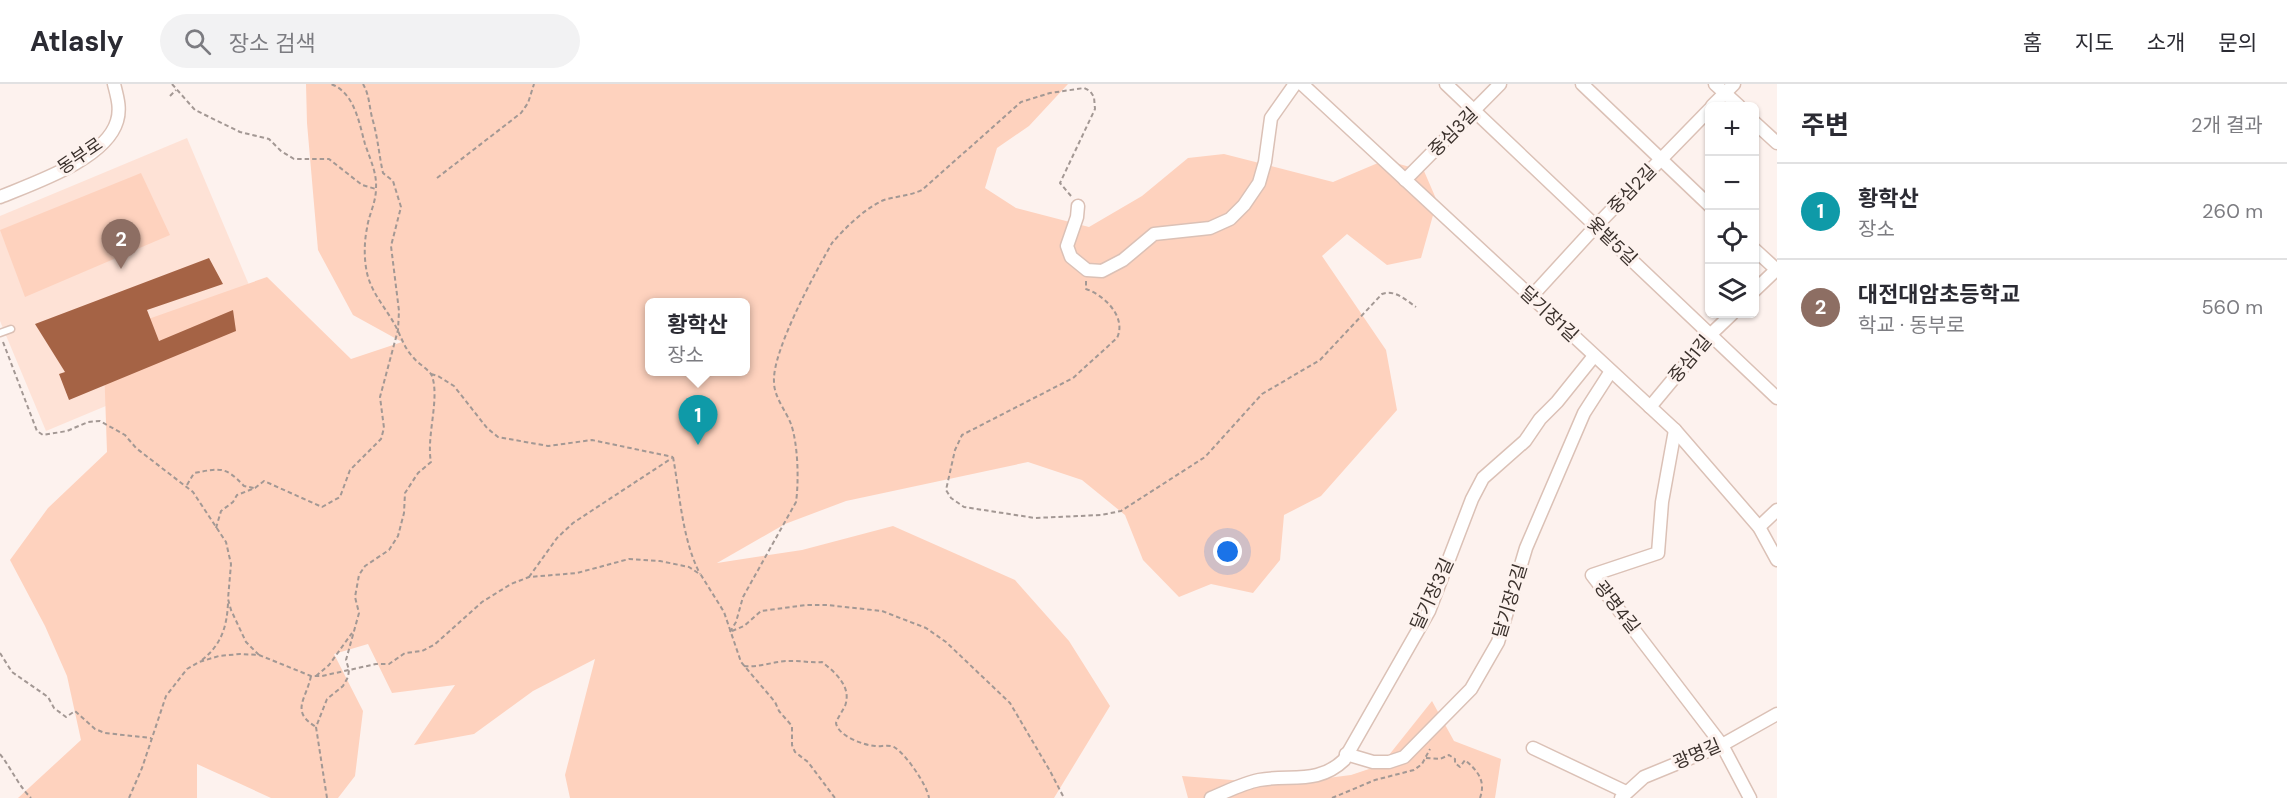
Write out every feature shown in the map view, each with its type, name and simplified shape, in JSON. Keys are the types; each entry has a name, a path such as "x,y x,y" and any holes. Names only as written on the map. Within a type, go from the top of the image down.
{"street":[{"name":"동부로","path":"0,197 61,172 103,143 113,132 118,119 119,104 114,84"},
{"path":"1078,206 1077,217 1067,246 1071,257 1087,270 1102,271 1123,260 1154,234 1210,228 1230,219 1244,205 1259,183 1265,162 1271,118 1295,84"},
{"name":"달기장1길","path":"1302,84 1675,430 1759,527 1777,560"},
{"name":"옻밭5길","path":"1446,84 1777,398"},
{"name":"중심3길","path":"1405,180 1500,84"},
{"path":"1582,84 1705,201"},
{"path":"1715,84 1729,89 1737,102"},
{"name":"중심2길","path":"1717,102 1729,89"},
{"name":"중심2길","path":"1531,297 1596,226 1705,114"},
{"path":"1759,126 1777,143"},
{"path":"1759,253 1777,270 1759,287"},
{"name":"중심1길","path":"1650,407 1727,318"},
{"name":"달기장3길","path":"1211,798 1259,780 1303,778 1334,769 1344,759 1429,611 1483,478 1525,441 1540,419 1557,402 1594,356"},
{"name":"달기장2길","path":"1346,754 1373,762 1389,762 1404,757 1471,689 1498,642 1526,548 1584,412 1611,371"},
{"name":"광명4길","path":"1675,430 1662,502 1658,553 1592,574 1722,745 1750,798"},
{"path":"1759,527 1777,510"},
{"name":"광명길","path":"1623,795 1644,777 1722,745 1777,714"},
{"path":"1533,748 1623,795"}],"lane":[{"path":"0,333 11,329"}],"path":[{"path":"172,84 195,110 240,132 269,139 281,151 294,159 329,159 362,185 376,189"},
{"path":"331,84 340,87 346,94 359,117 376,178 375,202 364,245 366,266 372,287 398,330 407,350 431,374 454,386 487,428 498,436 548,447 592,440 673,457"},
{"path":"216,528 221,511 233,502 237,495 255,488 264,481 322,507 340,497 350,470 381,439 384,428 380,398 398,330 399,311 391,246 401,207 393,181 383,173 378,133 372,120 370,103 363,84"},
{"path":"437,178 472,148 505,127 521,113 528,103 534,84"},
{"path":"730,632 736,622 743,597 796,502 794,437 775,391 774,371 782,344 832,243 844,230 878,204 921,190 1022,102 1050,93 1084,88 1094,96 1095,109 1060,183 1078,206"},
{"path":"170,96 176,90"},
{"path":"1087,270 1086,289 1100,294 1110,304 1119,328 1117,338 1073,378 963,435 955,450 946,484 948,494 957,503 976,510 1035,518 1101,515 1121,511 1205,457 1262,394 1320,360 1386,291 1394,293 1416,307"},
{"path":"0,333 37,431 43,435 67,431 88,422 100,421 125,435 136,448 187,485 200,500 226,542 231,564 227,620 223,635 208,655 188,669 166,696 142,768 129,798"},
{"path":"327,798 316,727 327,699 343,686 348,677 349,670 345,660 359,613 355,597 361,571 389,550 398,536 404,513 405,493 418,473 431,462 429,445 434,429 432,416 434,395 431,374"},
{"path":"673,457 692,559 724,612 741,662 792,726 792,745 795,752 808,762 835,798"},
{"path":"529,577 557,538 573,523 673,457"},
{"path":"187,485 194,473 212,470 228,472 237,476 244,486 255,488"},
{"path":"200,662 219,656 240,654 259,656 311,676 376,664 389,664 405,653 422,651 451,631 482,602 511,584 529,577 577,573 629,559 660,561 689,567 701,575"},
{"path":"228,599 235,623 246,642 259,656"},
{"path":"730,632 744,626 761,611 806,605 882,611 926,628 946,642 1010,703 1064,798"},
{"path":"316,676 329,665 353,631"},
{"path":"0,653 12,672 48,697 54,708 66,717 75,711 96,729 105,733 151,738"},
{"path":"744,666 751,667 769,662 793,661 809,664 822,662 842,680 845,687 847,698 836,723 841,733 876,747 885,745 894,747 919,777 929,798"},
{"path":"311,676 301,706 303,718 316,727"},
{"path":"0,754 21,788 31,798"},
{"path":"1426,758 1440,759 1449,755 1460,767 1465,760 1481,778 1484,785 1480,798"}],"shaded area":[{"path":"306,84 1068,84 1029,126 997,148 985,188 1016,208 1089,227 1142,196 1188,158 1224,154 1333,182 1385,160 1424,171 1437,201 1421,258 1387,265 1347,234 1322,256 1386,350 1397,410 1321,496 1284,515 1280,560 1253,593 1211,584 1179,597 1143,560 1125,515 1082,480 1028,462 846,501 785,524 717,563 802,550 893,526 1015,580 1069,641 1110,706 1054,798 570,798 565,775 595,659 533,691 474,734 414,745 455,685 392,693 368,644 334,654 363,711 355,776 338,798 271,798 197,764 197,798 18,798 81,740 67,676 45,626 10,560 48,508 107,452 103,335 267,277 351,359 402,342 353,315 318,250 307,123"},
{"path":"187,138 271,337 46,431 0,321 0,216"},
{"path":"141,173 170,235 25,297 0,230"},
{"path":"1432,701 1454,741 1501,759 1495,798 1188,798 1182,776 1280,784 1351,775 1381,765"}],"building":[{"path":"209,258 223,284 147,310 159,341 233,310 236,331 69,400 59,374 65,372 35,324"}],"place":[{"name":"대전대암초등학교","path":"121,269"},
{"name":"황학산","path":"698,445"}]}
